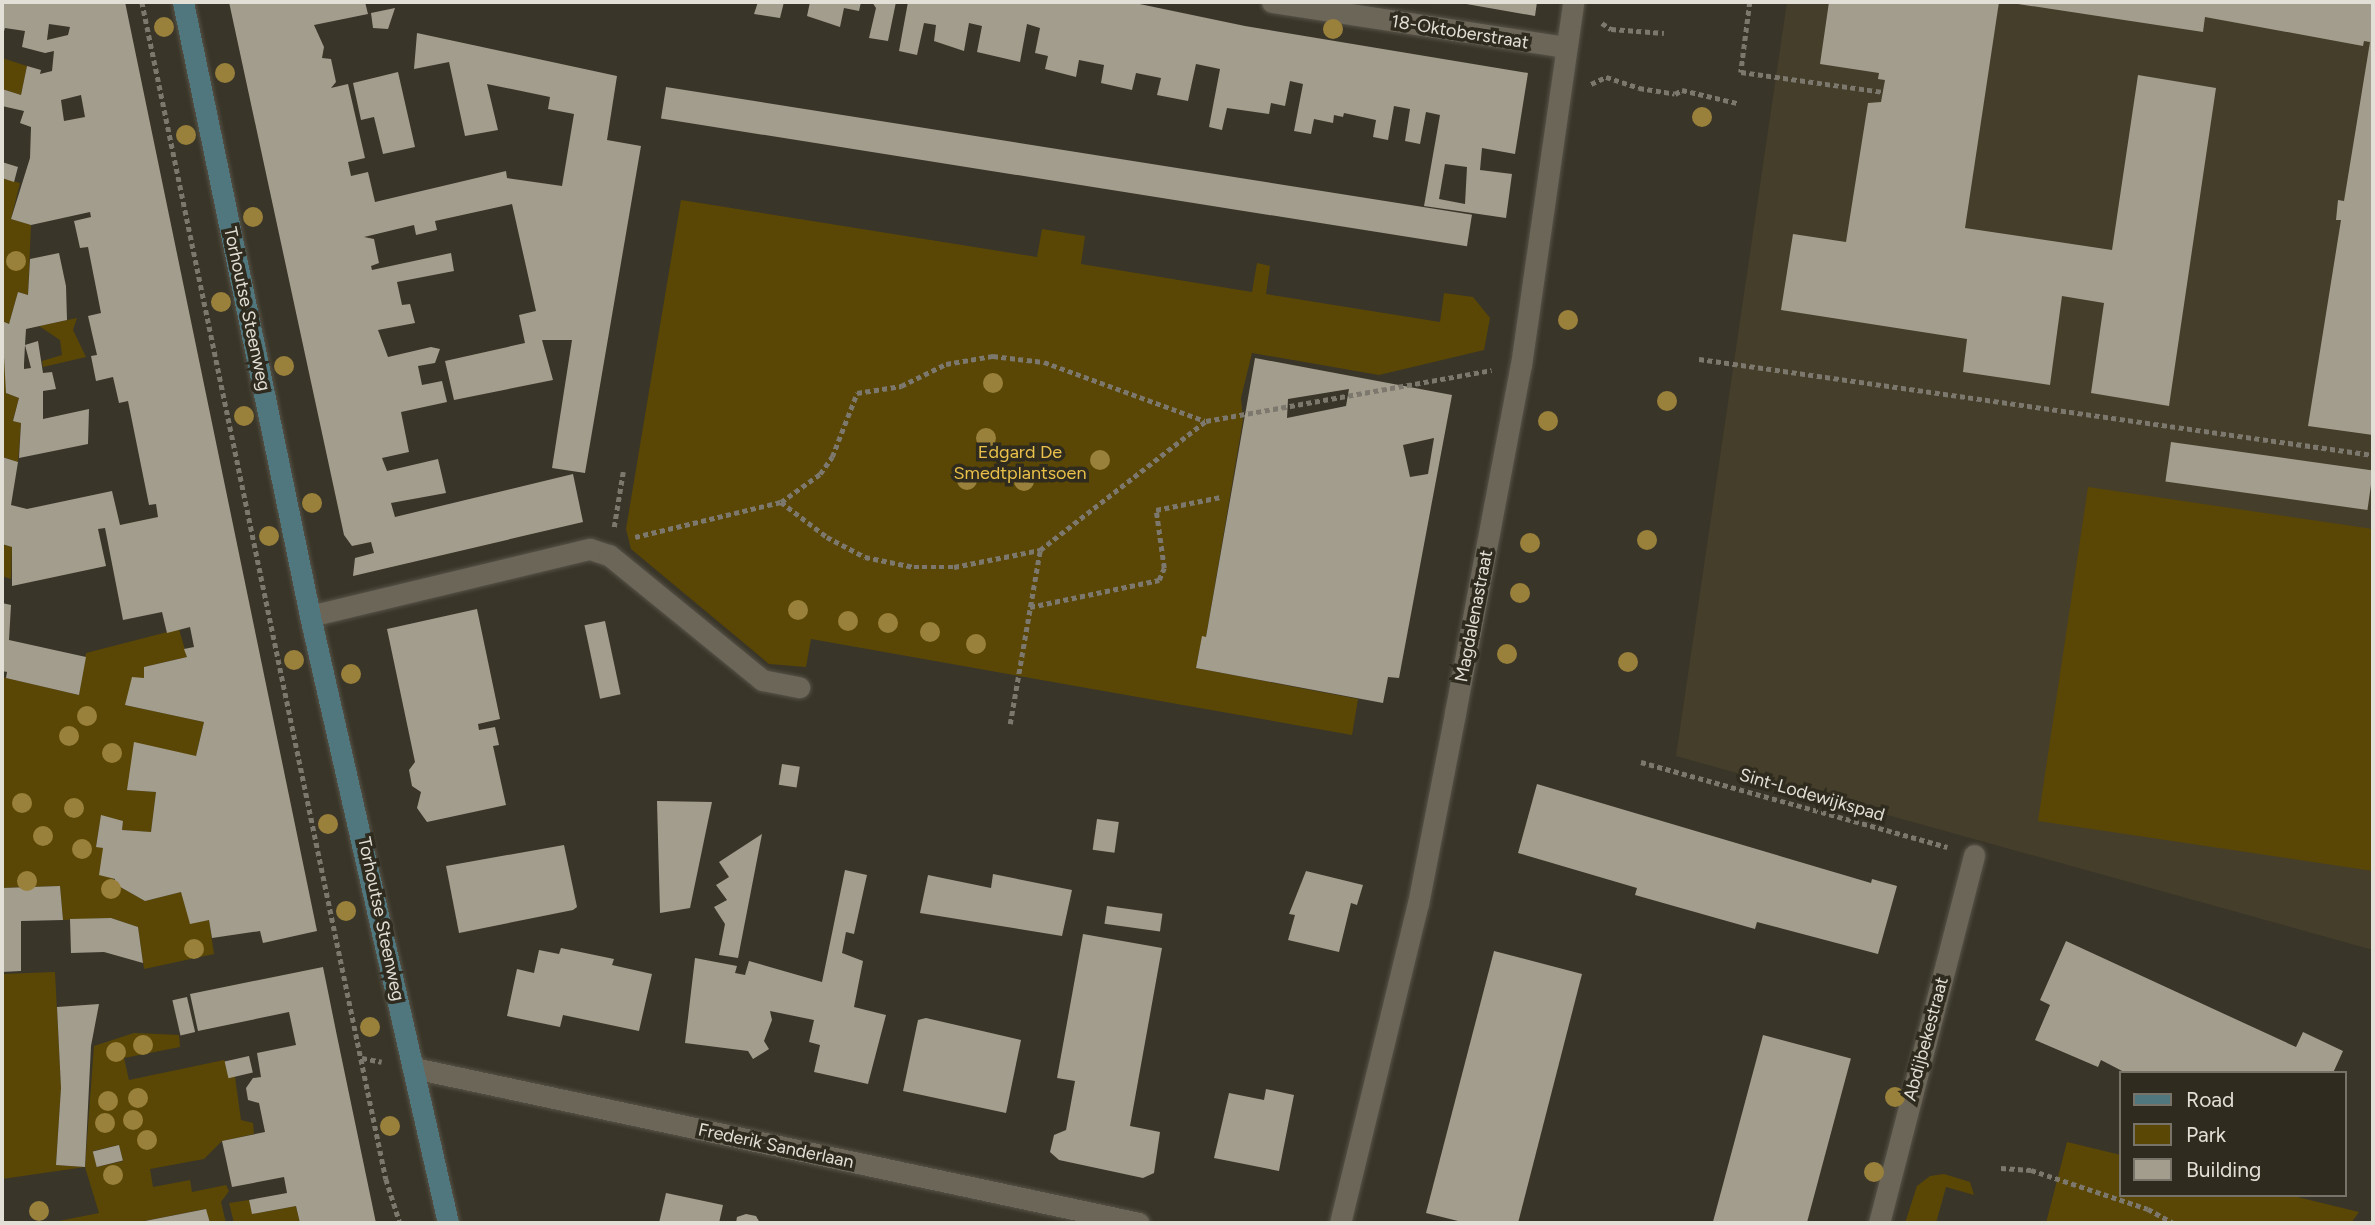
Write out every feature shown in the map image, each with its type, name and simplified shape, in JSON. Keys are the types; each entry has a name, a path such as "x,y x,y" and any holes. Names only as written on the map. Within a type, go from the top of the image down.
{"main road":[{"name":"Torhoutse Steenweg","path":"183,2 310,616 449,1223"}],"street":[{"name":"18-Oktoberstraat","path":"1272,2 1566,47"},
{"name":"Magdalenastraat","path":"1340,1223 1418,904 1521,365 1573,2"},
{"path":"310,616 590,549 609,555 762,680 799,687"},
{"name":"Abdijbekestraat","path":"1879,1223 1974,855"},
{"name":"Frederik Sanderlaan","path":"414,1068 1139,1223"}],"path":[{"path":"142,2 386,1180 400,1223"},
{"path":"1750,2 1741,72 1883,92"},
{"path":"1560,92 1585,96 1593,83 1606,77 1639,88 1675,94 1682,90 1737,103"},
{"path":"609,555 624,540 781,502 820,474 832,457 856,393 901,386 946,364 993,356 1044,362 1206,421"},
{"path":"1699,359 2373,455"},
{"path":"781,502 827,537 865,557 914,567 954,567 1040,550 1206,421 1521,365"},
{"path":"609,555 624,472"},
{"path":"1030,607 1159,580 1164,568 1156,510 1221,497"},
{"path":"1010,724 1040,550"},
{"name":"Sint-Lodewijkspad","path":"1642,762 1974,855"},
{"path":"2001,1168 2031,1170 2148,1209 2173,1223"}],"shaded area":[{"path":"1787,2 2373,2 2373,950 1676,756"}],"green space":[{"path":"2,58 27,66 21,95 2,89"},
{"path":"2,178 20,183 11,219 31,225 28,295 18,292 9,324 2,321"},
{"name":"Edgard De Smedtplantsoen","path":"681,200 1037,257 1042,229 1085,236 1081,264 1252,292 1257,263 1270,266 1266,294 1440,322 1444,293 1473,297 1490,318 1484,350 1379,375 1252,353 1241,398 1243,420 1206,637 1202,637 1196,668 1358,699 1352,735 811,639 806,667 769,664 631,549 626,529"},
{"path":"77,318 73,330 86,357 43,367 42,361 62,355 60,340 39,326"},
{"path":"2,358 7,359 6,393 19,398 13,420 21,423 18,462 2,457"},
{"path":"2088,487 2373,529 2373,871 2038,821"},
{"path":"2,544 12,547 11,579 2,576"},
{"path":"179,629 187,657 144,667 144,678 125,705 204,722 196,756 127,790 156,792 151,832 122,830 123,821 101,816 96,846 103,848 115,884 145,901 181,892 209,920 214,954 144,969 138,927 111,918 63,920 60,886 2,888 2,677 79,695 86,653"},
{"path":"55,972 61,1088 56,1165 85,1167 2,1179 2,974"},
{"path":"134,1033 179,1035 180,1047 124,1058 129,1080 224,1060 235,1077 241,1120 253,1123 254,1134 222,1141 204,1159 150,1169 153,1187 190,1180 192,1192 226,1185 229,1191 221,1202 226,1223 210,1223 205,1209 134,1223 49,1223 99,1213 85,1167 94,1046","holes":["119,1145 123,1161 97,1167 93,1151"]},
{"path":"2067,1142 2120,1155 2120,1197 2297,1197 2359,1212 2351,1223 2046,1223"},
{"path":"1944,1174 1970,1182 1974,1195 1946,1187 1936,1223 1905,1223 1917,1186 1930,1176"},
{"path":"249,1200 253,1214 296,1206 300,1223 234,1223 229,1203"}],"building":[{"path":"2,2 125,2 317,931 263,943 260,931 212,938 209,920 190,924 181,892 145,901 115,884 115,879 99,875 103,848 96,847 101,815 123,821 122,830 151,832 156,792 127,790 134,742 196,756 204,722 125,705 132,677 144,678 144,667 187,657 184,649 194,647 190,627 167,633 162,612 123,620 105,528 98,529 106,566 12,586 12,547 2,544 2,457 18,462 11,505 27,509 112,491 120,525 158,517 156,504 149,505 128,401 119,403 113,377 96,381 91,356 97,355 88,316 101,313 88,247 80,248 74,221 91,217 90,212 31,225 11,219 30,158 31,127 20,123 24,111 2,106 2,89 21,95 27,66 41,70 40,74 52,71 54,51 45,53 22,47 25,31 5,28 2,38","holes":["49,24 70,27 68,35 47,40","81,95 85,117 64,121 61,100"]},
{"path":"229,2 365,2 368,14 314,25 324,47 322,58 331,59 336,82 331,88 348,84 365,158 348,162 351,176 368,172 375,202 506,171 507,178 562,186 574,114 548,109 550,97 487,84 498,130 465,136 449,62 414,69 417,33 617,76 607,140 641,146 585,473 552,468 572,340 542,340 553,380 454,400 445,361 525,343 519,315 536,311 512,204 435,221 437,230 416,235 414,225 364,237 374,239 379,263 371,266 372,270 451,253 454,271 397,282 402,305 410,304 415,323 378,330 388,357 431,347 440,349 435,363 418,366 422,385 442,381 447,402 401,412 409,452 382,458 387,471 438,459 446,493 391,503 395,517 573,474 583,522 353,576 355,558 374,553 371,542 352,546 344,535"},
{"path":"758,2 784,2 780,18 754,14"},
{"path":"810,2 861,2 859,11 844,8 840,27 807,16"},
{"path":"872,2 896,2 888,41 869,38 876,8"},
{"path":"908,2 1130,2 1245,26 1528,73 1515,154 1482,148 1480,170 1512,174 1506,218 1424,206 1440,115 1426,112 1420,144 1405,141 1410,109 1394,106 1388,140 1373,137 1376,120 1344,113 1343,117 1334,115 1333,123 1314,119 1311,134 1294,131 1303,84 1290,81 1285,106 1271,103 1269,114 1227,108 1222,130 1209,127 1220,69 1196,64 1188,101 1157,95 1161,78 1136,73 1132,90 1101,83 1104,65 1079,60 1076,77 1045,69 1048,56 1035,53 1040,28 1027,24 1020,62 977,52 982,26 969,23 964,51 934,41 936,25 924,23 917,55 899,51","holes":["1445,164 1467,167 1465,204 1439,199"]},
{"path":"1455,2 1537,2 1535,16"},
{"path":"1829,2 1999,2 1965,228 2112,250 2138,75 2216,88 2169,406 2091,393 2104,303 2062,296 2050,385 1963,372 1967,339 1781,310 1793,234 1846,242 1868,103 1881,102 1885,80 1878,79 1879,73 1820,64"},
{"path":"2005,2 2373,2 2373,435 2308,426 2341,220 2336,220 2338,200 2344,201 2370,42 2364,41 2363,46 2205,17 2203,32"},
{"path":"395,8 388,29 373,28 371,13"},
{"path":"398,72 415,147 383,154 374,117 361,120 353,83"},
{"path":"666,87 1472,215 1467,246 661,119"},
{"path":"2,162 18,167 14,182 2,178"},
{"path":"59,253 66,286 67,320 26,329 25,345 38,341 43,373 52,372 56,389 43,391 43,419 89,409 88,444 19,458 21,423 13,421 19,398 6,393 2,321 9,324 18,292 28,295 30,259","holes":["25,345 31,368 24,369"]},
{"path":"1255,358 1452,395 1399,678 1388,677 1383,703 1196,668 1202,636 1206,637","holes":["1349,389 1346,406 1287,418 1288,399","1434,438 1428,474 1410,477 1403,445"]},
{"path":"2171,442 2373,470 2367,510 2165,482"},
{"path":"2,603 11,605 9,640 86,657 79,695 6,678 7,672 2,671"},
{"path":"477,609 500,719 478,724 479,730 495,727 499,745 493,746 506,805 427,822 417,808 421,792 412,786 409,770 415,762 387,629"},
{"path":"605,621 621,694 600,699 584,625"},
{"path":"782,764 800,767 796,788 779,785"},
{"path":"1537,784 1871,883 1872,879 1897,886 1878,954 1757,922 1755,929 1635,895 1637,888 1518,853"},
{"path":"657,801 712,802 690,908 660,913"},
{"path":"1097,819 1119,822 1114,853 1093,850"},
{"path":"762,834 738,958 719,955 725,924 714,907 727,900 716,885 729,877 719,862"},
{"path":"564,845 577,907 459,933 446,866"},
{"path":"845,870 867,875 854,934 846,932 842,953 863,961 854,1007 886,1015 868,1084 814,1072 820,1045 809,1042 814,1020 770,1011 772,1020 764,1041 769,1049 753,1059 748,1051 685,1043 695,958 737,966 735,973 745,975 749,961 822,982"},
{"path":"1306,871 1363,885 1357,905 1351,903 1339,952 1288,940 1295,915 1289,914"},
{"path":"993,874 1072,890 1062,936 920,913 928,875 991,888"},
{"path":"60,886 63,920 21,921 21,971 2,972 2,888"},
{"path":"1107,906 1162,914 1160,932 1104,924"},
{"path":"111,918 138,927 143,963 104,952 71,953 70,919"},
{"path":"1083,934 1162,948 1130,1126 1160,1132 1154,1173 1143,1178 1059,1160 1050,1152 1054,1135 1066,1130 1075,1081 1057,1078"},
{"path":"2066,941 2296,1047 2303,1032 2343,1051 2334,1071 2122,1071 2101,1060 2098,1067 2035,1040 2050,1005 2040,1000"},
{"path":"561,948 614,959 612,965 652,974 639,1031 563,1015 560,1027 507,1016 517,969 534,973 539,950 559,954"},
{"path":"1494,951 1582,974 1518,1223 1466,1223 1426,1213"},
{"path":"323,967 376,1223 300,1223 296,1206 252,1214 249,1200 287,1193 284,1177 232,1187 222,1141 265,1132 259,1103 248,1100 246,1088 253,1078 261,1077 257,1053 296,1045 289,1012 198,1031 190,994"},
{"path":"187,997 195,1032 180,1035 172,1000"},
{"path":"99,1004 91,1046 85,1167 56,1165 61,1088 57,1007"},
{"path":"926,1018 1021,1040 1006,1113 903,1091 918,1020"},
{"path":"1763,1035 1851,1059 1807,1223 1713,1222"},
{"path":"249,1056 253,1073 228,1078 225,1062"},
{"path":"1266,1089 1294,1095 1279,1171 1214,1158 1229,1093 1264,1100"},
{"path":"119,1145 123,1161 97,1167 93,1152"},
{"path":"666,1193 723,1205 719,1223 659,1223"},
{"path":"206,1209 210,1223 140,1223 140,1222"},
{"path":"746,1214 756,1216 760,1223 736,1223 737,1217"}]}
